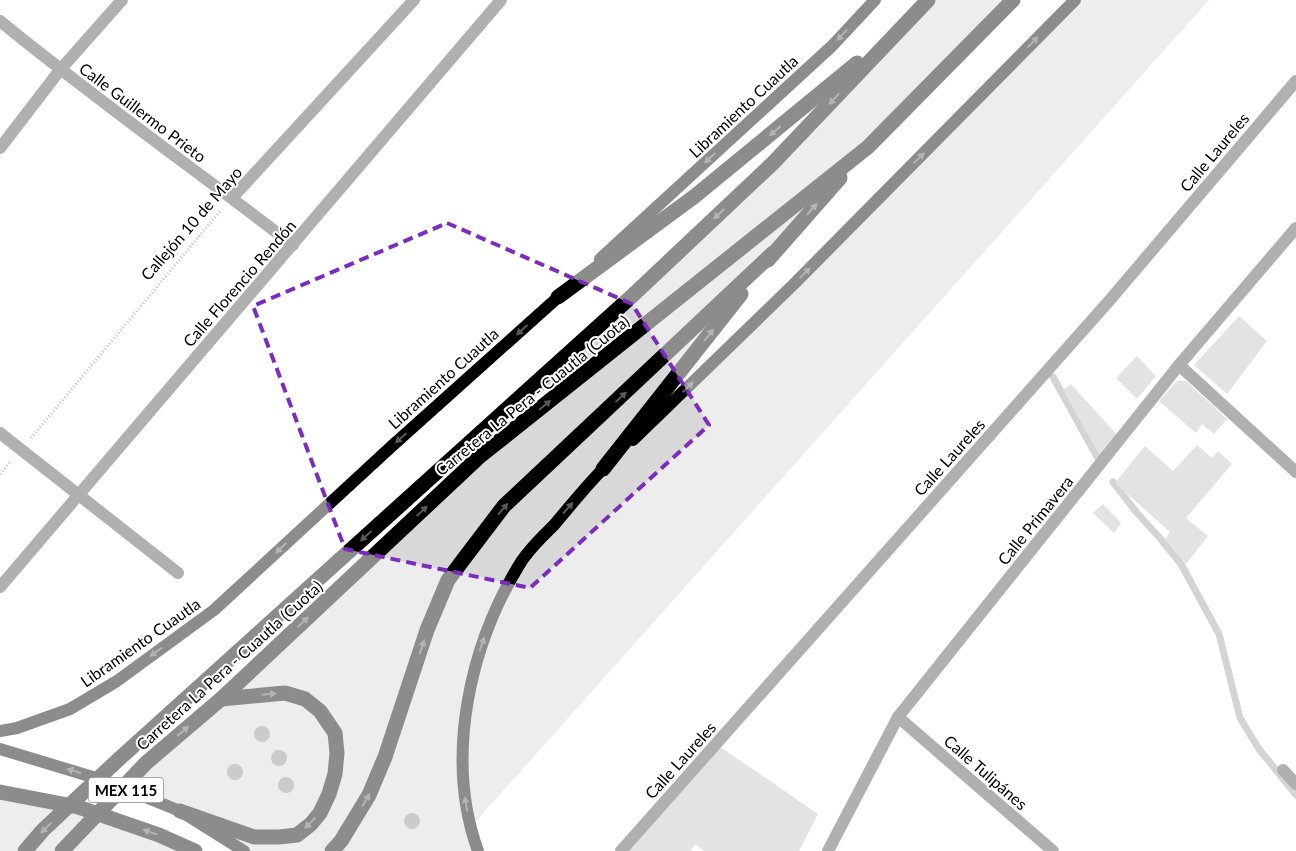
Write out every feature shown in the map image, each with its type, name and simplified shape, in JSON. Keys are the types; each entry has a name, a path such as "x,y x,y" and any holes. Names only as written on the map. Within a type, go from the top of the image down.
{"highway":[{"name":"Carretera La Pera - Cuautla (Cuota)","path":"24,851 43,830 119,759 632,296 774,163 928,0"},
{"name":"Carretera La Pera - Cuautla (Cuota)","path":"62,851 146,763 220,699 479,457 868,147 1013,0"},
{"path":"558,297 695,196 906,22"},
{"path":"603,469 773,253 868,147"},
{"path":"336,846 369,795 385,757 427,630 448,580 504,506 773,253"},
{"path":"180,811 254,837 297,835 311,824 320,813 329,794 335,774 337,753 335,733 320,711 305,700 285,693 220,699"},
{"path":"0,792 78,807 160,835 195,851"}],"main road":[{"name":"Libramiento Cuautla","path":"0,731 17,728 70,710 117,681 214,610 832,46 876,0"},
{"path":"478,851 470,828 462,780 466,714 477,660 494,610 522,560 603,469 794,284 1075,0"},
{"name":"MEX 115","path":"0,749 106,781 180,811 244,851"}],"street":[{"path":"0,148 60,70 122,0"},
{"name":"Callejón 10 de Mayo","path":"232,198 414,0"},
{"name":"Calle Florencio Rendón","path":"0,587 502,0"},
{"name":"Calle Guillermo Prieto","path":"0,21 60,70 232,198 293,246"},
{"name":"Calle Laureles","path":"621,851 1109,301 1296,81"},
{"name":"Calle Primavera","path":"828,851 898,717 1179,365 1296,228"},
{"path":"1179,365 1296,472"},
{"path":"0,432 178,573"},
{"name":"Calle Tulipánes","path":"898,717 1053,851"},
{"path":"1283,770 1296,784"}],"path":[{"name":"Callejón 10 de Mayo","path":"0,474 232,198"}],"highlighted area":[{"path":"447,223 632,304 709,425 530,588 345,549 253,306"}],"shaded area":[{"path":"928,0 1013,0 868,147 496,427"},
{"path":"1070,0 1209,0 470,828 462,780 477,661 522,560 603,469"},
{"path":"842,171 769,254 600,470 519,561 462,715 475,851 246,851 126,789 479,457"},
{"path":"0,792 78,807 195,851 0,851"}],"building":[{"path":"1239,316 1267,341 1227,394 1194,365"},
{"path":"1137,356 1156,376 1137,399 1116,378"},
{"path":"1177,381 1186,381 1227,419 1214,434 1202,424 1196,433 1159,401"},
{"path":"1071,384 1119,437 1101,458 1063,390"},
{"path":"1197,445 1212,458 1218,451 1232,464 1186,518 1208,536 1186,564 1165,539 1170,532 1115,483 1145,446 1173,471"},
{"path":"1103,504 1121,523 1114,533 1093,513"},
{"path":"716,744 818,814 799,851 704,851 695,844 691,851 628,851"}],"waterway":[{"path":"1053,377 1101,464"},
{"path":"1113,482 1181,564 1219,634 1240,718 1259,749 1296,795"}]}
